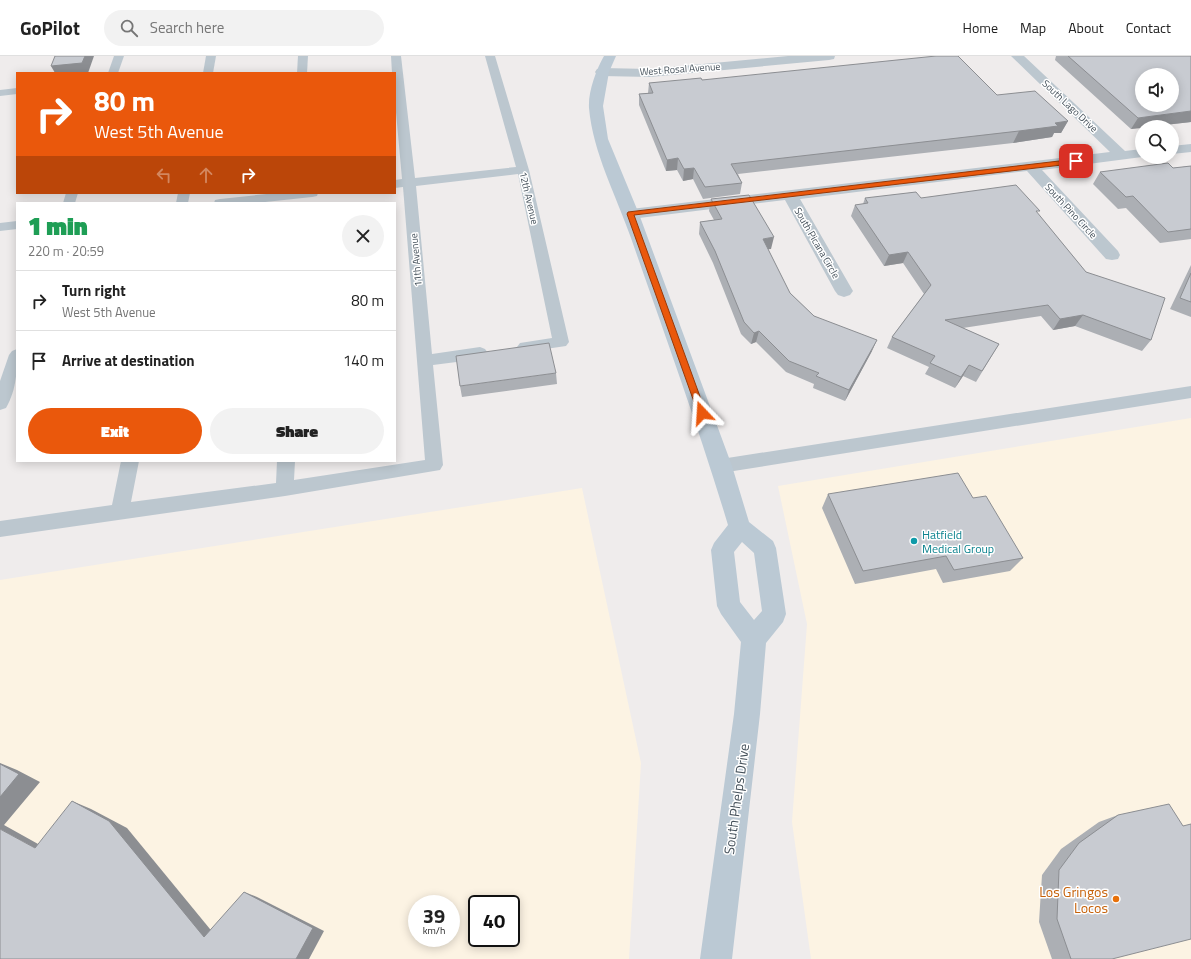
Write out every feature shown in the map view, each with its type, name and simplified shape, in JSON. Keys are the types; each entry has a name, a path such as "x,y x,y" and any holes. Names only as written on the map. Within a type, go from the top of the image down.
{"street":[{"path":"610,56 602,72 596,106 601,139 630,214 720,466 740,527 764,548 774,614 754,638 729,606 725,577 722,550 740,527"},
{"name":"West Rosal Avenue","path":"602,72 650,73 829,56"},
{"name":"South Lago Drive","path":"1017,56 1122,156"},
{"path":"1179,149 1191,148"},
{"path":"630,214 1135,154"},
{"name":"South Pino Circle","path":"1030,166 1112,255"},
{"name":"South Picana Circle","path":"789,194 844,291"},
{"name":"South Phelps Drive","path":"716,959 747,714 754,638"}],"lane":[{"path":"113,72 119,56"},
{"path":"208,72 211,56"},
{"path":"302,72 303,56"},
{"name":"11th Avenue","path":"285,489 434,465 409,182 396,56"},
{"name":"12th Avenue","path":"425,361 561,342 523,170 490,56"},
{"path":"0,93 16,91"},
{"path":"396,184 523,170"},
{"path":"233,202 296,197 308,194"},
{"path":"0,227 16,225"},
{"path":"0,404 16,358"},
{"path":"720,466 1191,392"},
{"path":"120,511 130,462"},
{"path":"0,529 285,489 286,462"}],"shaded area":[{"path":"1191,418 1191,959 811,959 792,822 807,624 778,486"},
{"path":"582,488 641,763 629,959 0,959 0,580"}],"building":[{"path":"55,56 85,56 82,63 51,66"},
{"path":"936,56 958,56 997,95 1035,91 1068,121 1055,123 1058,126 1019,131 731,164 742,183 705,187 694,168 684,169 678,158 667,160 639,94 653,93 649,83 701,78 702,80"},
{"path":"1068,56 1191,56 1191,111 1138,118"},
{"path":"1160,164 1169,164 1173,168 1191,166 1191,229 1168,232 1133,196 1126,197 1100,172"},
{"path":"1016,185 1040,211 1036,211 1086,272 1165,298 1151,340 1083,315 1060,319 1048,305 945,320 999,344 982,371 969,365 961,377 930,363 935,356 892,337 931,285 908,252 889,255 855,205 868,203 865,198 916,192 921,198"},
{"path":"749,195 774,237 763,239 790,293 814,316 877,340 849,390 816,376 819,373 789,361 759,331 754,333 744,322 715,251 700,222 722,219 711,199"},
{"path":"1191,273 1191,302 1180,298"},
{"path":"549,343 556,373 460,386 456,356"},
{"name":"Hatfield Medical Group","path":"958,473 973,498 986,496 1023,558 954,570 946,556 863,571 828,494"},
{"path":"0,764 19,774 0,797"},
{"path":"72,801 109,821 204,937 244,892 313,928 296,959 0,959 0,829 35,848"},
{"name":"Los Gringos Locos","path":"1169,804 1183,826 1191,824 1191,939 1112,959 1071,959 1057,919 1059,870 1079,843 1118,815"}],"place":[{"name":"Hatfield Medical Group","path":"914,541"},
{"name":"Los Gringos Locos","path":"1116,899"}],"route":[{"path":"702,413 630,214 1076,161"}]}
